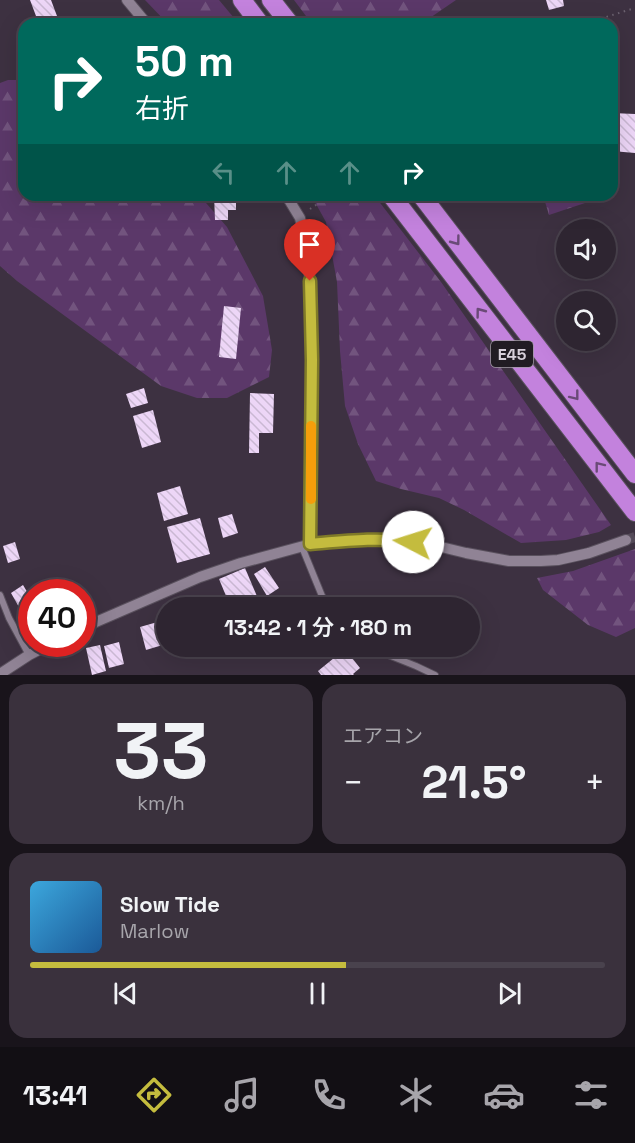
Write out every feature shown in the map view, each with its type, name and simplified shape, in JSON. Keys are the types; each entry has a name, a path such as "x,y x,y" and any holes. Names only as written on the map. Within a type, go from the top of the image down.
{"highway":[{"path":"242,0 256,18"},
{"path":"272,0 286,18"},
{"name":"E45","path":"396,201 635,512"},
{"name":"E45","path":"426,201 635,474"}],"street":[{"path":"127,0 142,18"},
{"path":"289,201 298,216 309,261 312,360 306,546 323,597"},
{"path":"96,622 200,577 306,546 394,539 433,544 509,561 541,561 579,555 626,540"},
{"path":"0,595 18,635"},
{"path":"0,674 26,657"},
{"path":"392,657 435,675"}],"path":[{"path":"604,18 635,8"},
{"path":"298,216 322,201"}],"green space":[{"path":"145,0 219,0 234,18 162,18"},
{"path":"294,0 456,0 430,18 308,18"},
{"path":"18,80 18,201 204,201 227,227 263,296 272,350 269,377 227,398 197,398 161,386 17,281 0,266 0,83"},
{"path":"314,201 379,201 441,282 611,525 599,532 566,540 521,543 439,498 376,481 358,444 345,406 337,282 326,222"},
{"path":"545,201 591,201 549,215"},
{"path":"635,549 635,628 616,637 588,625 543,590 537,578 573,571"}],"building":[{"path":"30,0 51,0 58,18 37,18"},
{"path":"546,0 563,0 564,6 549,10"},
{"path":"618,113 635,114 635,153 618,152"},
{"path":"214,201 236,201 236,210 228,210 228,220 215,220"},
{"path":"224,306 241,308 236,359 219,357"},
{"path":"144,388 148,403 131,408 126,394"},
{"path":"250,393 274,394 273,433 259,433 259,453 249,453"},
{"path":"153,410 161,442 142,448 133,416"},
{"path":"180,486 188,514 164,521 157,493"},
{"path":"232,514 238,533 223,538 218,518"},
{"path":"200,518 210,554 177,563 167,527"},
{"path":"15,542 20,559 8,563 3,546"},
{"path":"265,567 279,588 267,596 254,574"},
{"path":"245,568 257,597 226,597 219,579"},
{"path":"18,588 18,605 11,593"},
{"path":"156,622 156,647 146,650 140,627"},
{"path":"119,642 124,664 109,668 104,646"},
{"path":"100,645 106,671 92,675 88,657 96,657 96,646"},
{"path":"335,657 351,657 360,668 354,675 321,675 318,671"}],"tunnel":[{"path":"626,540 635,537"}],"slow traffic":[{"path":"311,426 311,499"}],"route":[{"path":"310,281 312,360 310,544 394,539 413,542"}]}
